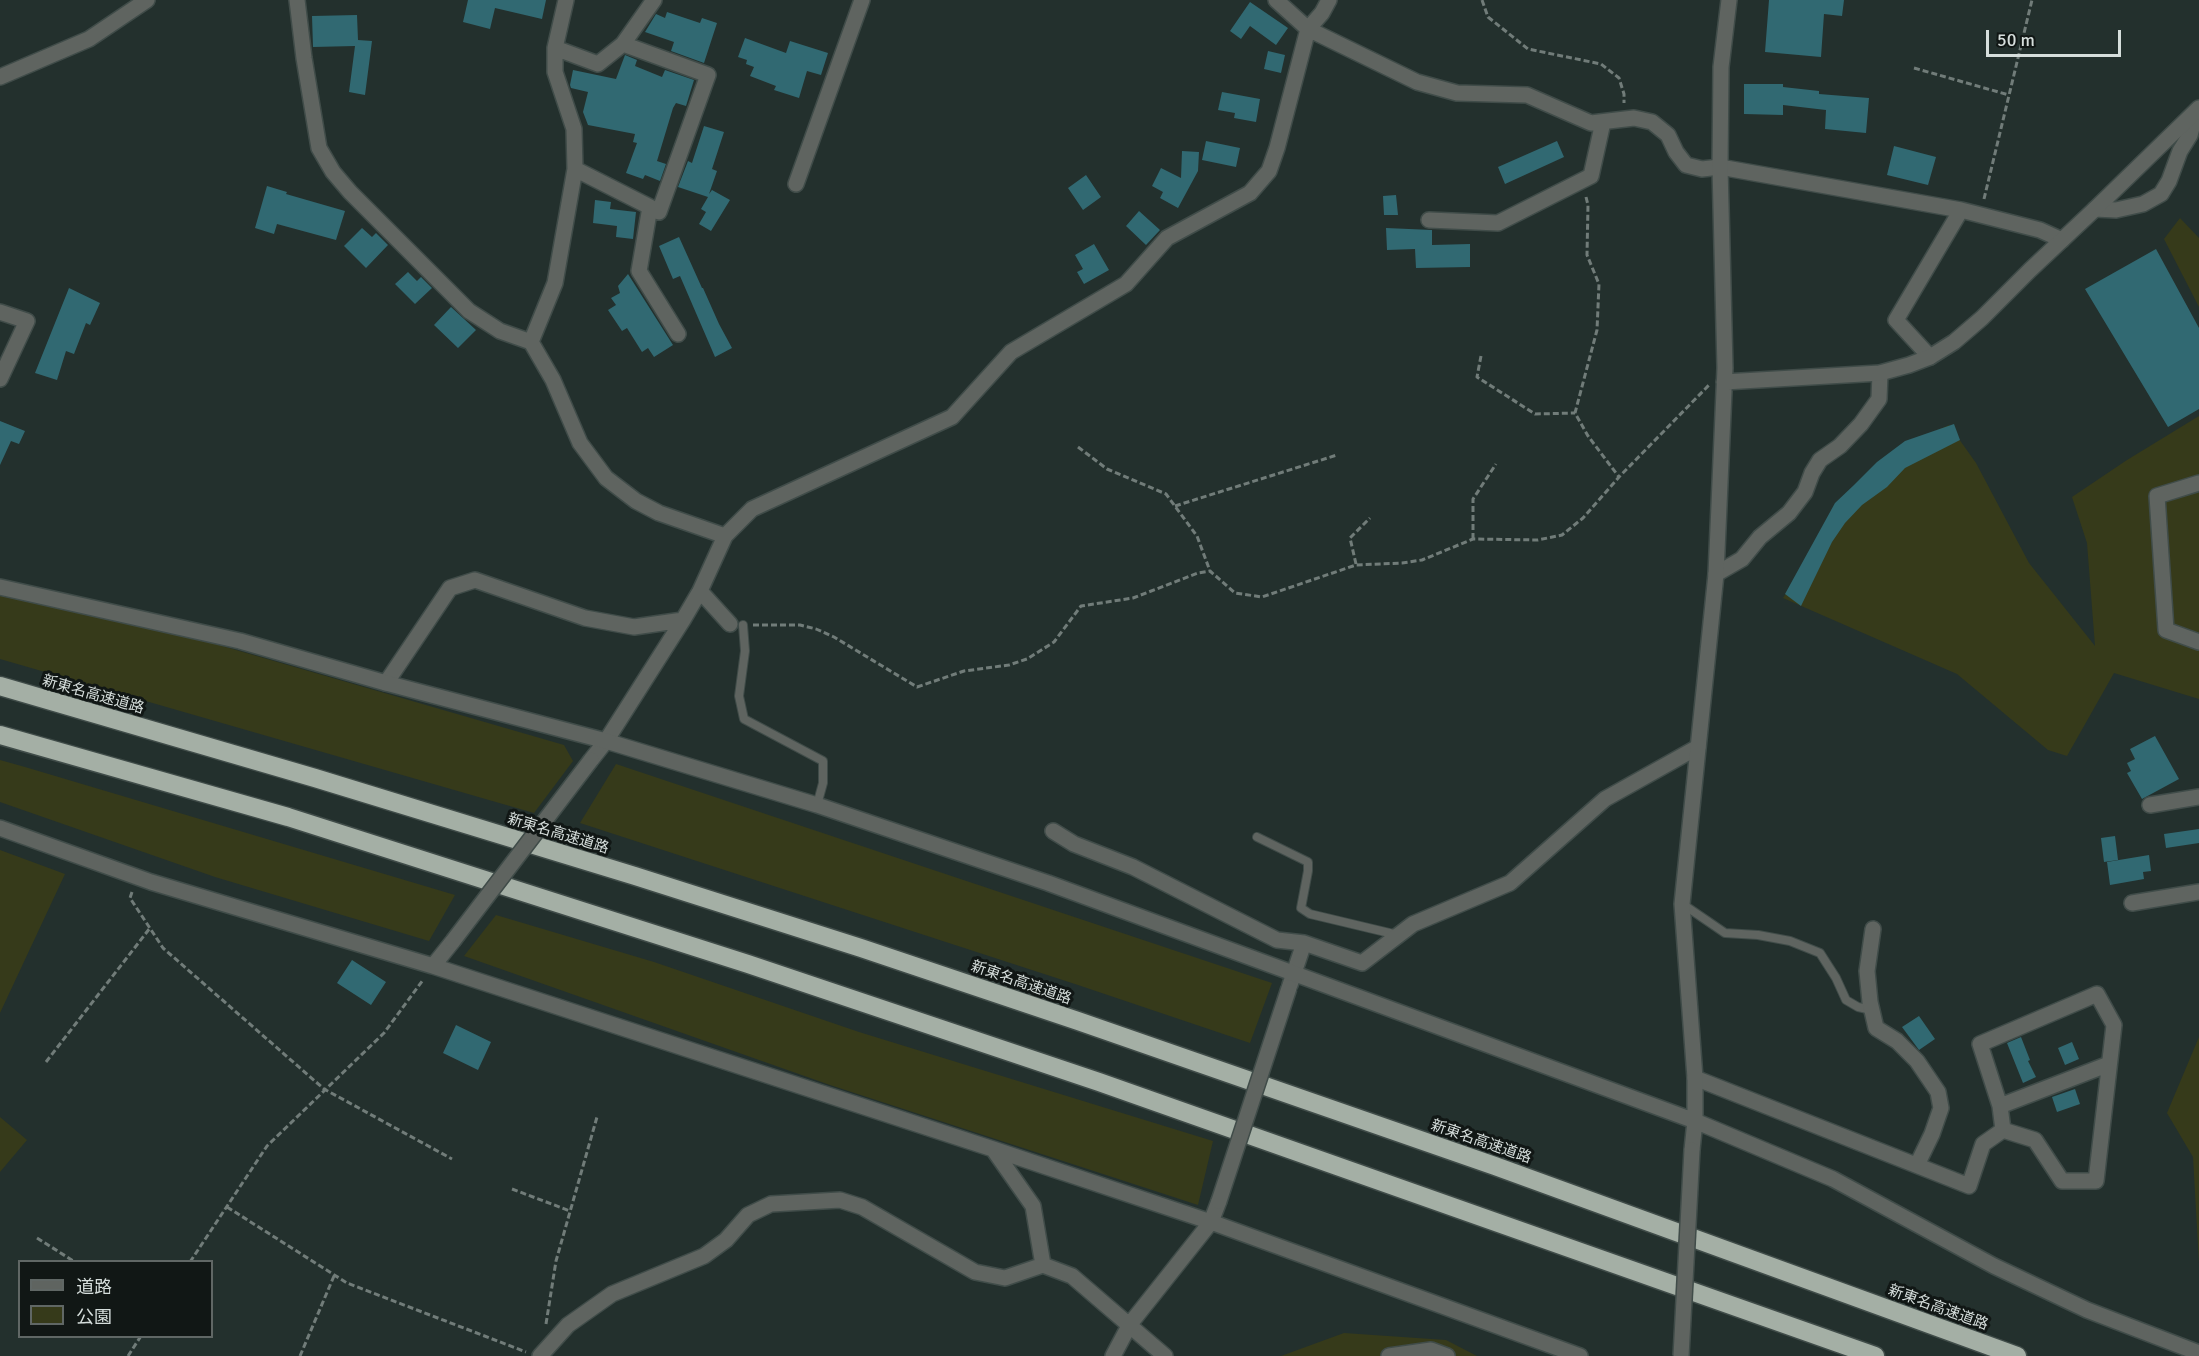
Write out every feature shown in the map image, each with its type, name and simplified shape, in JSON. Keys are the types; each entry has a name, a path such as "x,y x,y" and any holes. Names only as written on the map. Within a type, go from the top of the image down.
{"highway":[{"name":"新東名高速道路","path":"0,686 326,781 861,948 1496,1166 2017,1356"},
{"path":"0,735 288,817 771,972 1110,1086 1875,1356"}],"street":[{"path":"0,76 89,39 147,0"},
{"path":"297,0 319,148 333,171 350,192 469,310 500,331 531,342 553,380 580,443 606,478 636,501 659,513 726,536"},
{"path":"531,342 555,283 575,169 574,129 555,72 555,48 566,0"},
{"path":"555,48 598,64 623,44 654,0"},
{"path":"796,184 862,0"},
{"path":"1276,0 1308,29 1417,82 1456,93 1527,95 1591,123 1634,118 1652,122 1668,135 1676,152 1686,165 1702,169 1720,167 1961,210 2040,230 2062,240"},
{"path":"433,966 606,741 700,591 726,536 752,509 952,417 1011,352 1126,284 1167,238 1250,193 1269,171 1308,29 1322,13 1329,0"},
{"path":"1681,1356 1695,1121 1695,1078 1682,904 1716,574 1724,375 1720,167 1721,67 1729,0"},
{"path":"575,169 659,212 708,75 623,44"},
{"path":"1724,375 1880,373 1930,357 1954,342 1982,318 2198,109"},
{"path":"2095,209 2116,210 2143,204 2161,194 2169,181 2180,151 2190,135 2198,109"},
{"path":"1429,220 1498,223 1591,176 1604,122"},
{"path":"650,207 639,271 678,334"},
{"path":"1930,357 1896,320 1961,210"},
{"path":"0,312 27,321 1,375"},
{"path":"1716,574 1743,559 1760,537 1789,513 1805,492 1820,460 1840,446 1861,424 1879,399 1880,373"},
{"path":"2199,483 2157,496 2166,630 2199,642"},
{"path":"386,683 450,588 475,580 585,618 634,627 683,620"},
{"path":"0,587 240,641 386,683 606,741 817,805 1048,883 1695,1121 1833,1179 1994,1266 2087,1310 2199,1353"},
{"path":"700,591 736,625"},
{"path":"1053,831 1074,844 1144,872 1277,940 1304,943 1362,963 1413,924 1510,883 1605,799 1698,747"},
{"path":"2150,805 2199,797"},
{"path":"0,828 151,882 433,966 993,1149 1211,1222 1580,1356"},
{"path":"2132,903 2199,892"},
{"path":"1873,929 1867,971 1876,1028 1898,1041 1917,1061 1938,1092 1941,1108 1917,1165"},
{"path":"1113,1356 1130,1324 1211,1222 1304,943"},
{"path":"2097,994 2114,1024 2096,1181 2062,1181 2035,1140 2003,1130 2000,1106 1980,1044 2097,994"},
{"path":"2000,1106 2109,1064"},
{"path":"1695,1078 1970,1186 1983,1144 2003,1130"},
{"path":"993,1149 1034,1206 1043,1265"},
{"path":"538,1356 568,1325 612,1294 704,1256 726,1240 748,1215 771,1204 840,1200 862,1207 975,1272 1005,1278 1043,1265 1072,1276 1166,1356"},
{"path":"1389,1356 1431,1350 1447,1356"}],"lane":[{"path":"736,625 745,651 740,696 744,719 823,761 823,783 817,805"},
{"path":"1257,837 1308,862 1301,908 1310,914 1398,935"},
{"path":"1682,904 1725,933 1758,935 1790,941 1820,953 1836,978 1846,1000 1858,1007 1872,1010"}],"path":[{"path":"1482,0 1488,17 1528,49 1602,64 1619,78 1624,94 1624,119"},
{"path":"1980,215 2032,0"},
{"path":"1914,68 2009,95"},
{"path":"1581,181 1588,205 1587,255 1599,284 1597,330 1575,412 1588,436 1619,477"},
{"path":"1480,356 1477,377 1535,414 1575,412"},
{"path":"1078,447 1107,469 1166,494 1197,536 1210,572 1235,593 1262,597 1356,565 1422,560 1473,539 1538,540 1562,535 1583,518 1619,477 1724,375"},
{"path":"1175,506 1337,455"},
{"path":"1473,539 1473,499 1496,464"},
{"path":"1356,565 1350,538 1370,518"},
{"path":"736,625 800,625 816,629 834,637 917,687 964,671 1027,659 1054,642 1081,606 1133,598 1198,573 1210,572"},
{"path":"136,876 130,898 163,948 324,1089 452,1159"},
{"path":"46,1062 150,928"},
{"path":"191,1260 267,1146 384,1033 433,966"},
{"path":"556,1339 546,1325 556,1261 597,1117"},
{"path":"512,1189 570,1211"},
{"path":"226,1207 347,1283 538,1356"},
{"path":"37,1238 72,1260"},
{"path":"300,1356 334,1276"},
{"path":"128,1356 140,1338"}],"green space":[{"path":"2180,218 2199,238 2199,307 2164,239"},
{"path":"2199,416 2199,699 2114,673 2067,756 2048,750 1957,674 1783,598 1846,496 1929,434 1949,425 1976,463 2029,563 2095,646 2087,543 2072,497"},
{"path":"0,593 174,632 564,745 573,761 534,813 0,659"},
{"path":"0,760 455,895 429,941 215,877 0,802"},
{"path":"616,764 1272,983 1250,1043 580,823"},
{"path":"0,850 65,874 0,1013"},
{"path":"496,915 654,962 859,1032 1213,1141 1198,1205 830,1085 464,956"},
{"path":"2199,1037 2199,1263 2193,1157 2167,1113"},
{"path":"0,1117 27,1140 0,1172"},
{"path":"1344,1333 1446,1340 1477,1356 1281,1356"}],"building":[{"path":"468,0 546,0 542,19 495,8 490,29 463,22"},
{"path":"1769,0 1844,0 1842,16 1824,14 1821,57 1765,52"},
{"path":"1250,2 1288,28 1276,45 1250,26 1241,39 1230,31"},
{"path":"667,12 700,23 702,18 717,23 704,63 671,51 674,42 645,32 656,14 665,18"},
{"path":"357,15 358,40 372,41 365,95 349,92 355,46 313,47 312,16"},
{"path":"745,38 786,53 790,41 828,53 821,75 807,71 799,98 774,90 776,86 750,76 754,67 746,64 747,60 738,57"},
{"path":"1268,51 1285,55 1281,73 1264,69"},
{"path":"625,55 637,60 635,66 662,77 665,70 694,80 686,106 676,103 673,108 657,161 666,164 660,181 645,175 643,179 626,173 637,143 633,142 635,134 588,125 583,112 588,92 571,88 570,85 573,70 616,79"},
{"path":"1744,84 1783,84 1783,87 1819,91 1819,94 1869,98 1866,133 1825,129 1826,110 1783,105 1783,115 1744,114"},
{"path":"1222,92 1260,99 1256,122 1234,118 1235,113 1218,110"},
{"path":"704,126 724,132 712,169 717,171 709,194 712,190 730,200 711,231 699,224 706,212 701,209 708,197 678,187 688,161 692,163"},
{"path":"1206,141 1240,148 1236,167 1202,160"},
{"path":"1557,141 1564,157 1505,184 1498,167"},
{"path":"1894,146 1936,157 1928,185 1887,175"},
{"path":"1182,151 1199,152 1198,171 1178,208 1160,198 1163,192 1152,186 1161,168 1181,178"},
{"path":"1086,175 1101,197 1083,210 1068,188"},
{"path":"267,186 287,192 286,194 345,211 336,240 277,224 274,234 255,228"},
{"path":"1396,195 1398,215 1384,215 1383,196"},
{"path":"595,200 611,202 610,209 636,212 633,239 616,237 617,226 593,223"},
{"path":"1139,211 1160,230 1146,245 1126,226"},
{"path":"362,228 372,237 376,233 388,245 366,268 344,246"},
{"path":"1386,228 1432,230 1432,245 1470,244 1470,267 1416,268 1415,249 1387,250"},
{"path":"679,237 732,348 715,357 680,276 673,279 659,246"},
{"path":"1094,244 1109,270 1084,284 1077,272 1083,269 1075,255"},
{"path":"2156,249 2199,328 2199,409 2168,427 2085,289"},
{"path":"408,272 417,281 421,277 432,288 415,304 395,284"},
{"path":"628,274 673,345 654,357 648,348 642,352 627,328 622,331 608,310 616,305 611,298 620,293 618,286"},
{"path":"69,288 100,303 90,325 86,323 74,354 66,351 57,380 35,373"},
{"path":"451,307 476,330 458,348 434,325"},
{"path":"0,421 25,431 19,444 11,441 0,465"},
{"path":"1954,424 1960,440 1905,468 1887,487 1862,505 1845,523 1832,542 1801,606 1785,594 1835,503 1877,462 1905,441"},
{"path":"2155,736 2179,779 2142,799 2127,773 2131,771 2127,763 2135,759 2130,749"},
{"path":"2199,829 2199,843 2166,848 2164,834"},
{"path":"2115,836 2118,860 2104,862 2101,838"},
{"path":"2149,855 2151,871 2143,872 2144,879 2110,885 2107,862"},
{"path":"352,960 386,982 371,1005 337,983"},
{"path":"1919,1016 1935,1039 1919,1050 1902,1027"},
{"path":"456,1025 491,1042 478,1070 443,1053"},
{"path":"2021,1037 2030,1060 2028,1061 2036,1077 2023,1083 2007,1043"},
{"path":"2072,1042 2079,1059 2065,1065 2058,1048"},
{"path":"2075,1089 2080,1104 2057,1112 2052,1097"}]}
